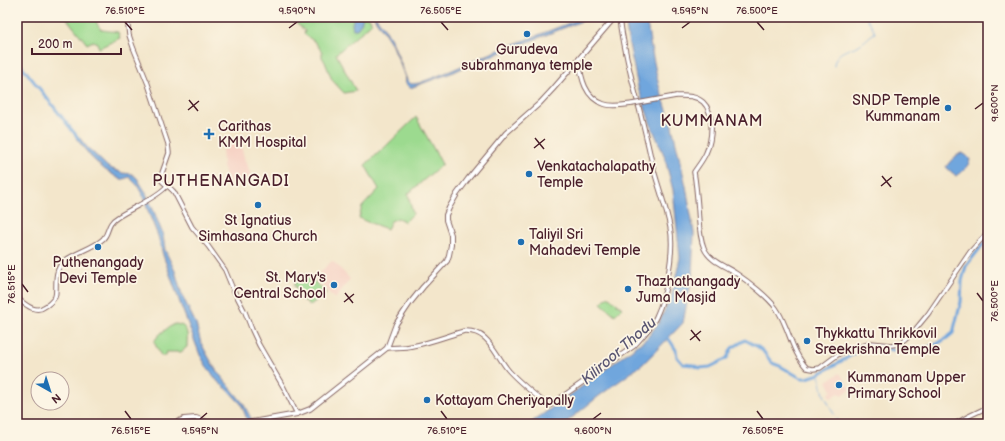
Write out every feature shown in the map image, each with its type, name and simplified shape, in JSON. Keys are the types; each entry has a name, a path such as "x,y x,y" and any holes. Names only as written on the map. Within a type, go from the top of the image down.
{"main road":[{"path":"127,17 129,34 168,144 169,153 161,176 162,181 174,192 192,227 225,270 254,335 297,414"},
{"path":"243,424 297,414 310,410 387,348 396,324 410,303 447,261 451,245 451,235 446,220 446,215 457,194 506,132 540,103 615,17"},
{"path":"387,348 414,346 464,331 471,330 477,332 487,340 508,370 536,397 549,406 634,346 652,324 657,316 664,294 670,262 670,228 638,104 627,57 620,17"},
{"path":"578,60 584,85 588,93 594,99 604,104 615,106 676,96 694,97 703,102 710,114 711,128 706,153 694,172 700,230 705,249 712,259 753,285 774,305 781,316 800,359 807,368 820,368 840,353 871,343 891,345 899,344 914,331 928,314 970,252 988,232"},
{"path":"17,298 33,308 44,308 56,295 57,272 63,262 71,256 102,240 106,236 108,226 117,217 159,193 167,186"},
{"path":"955,424 988,407"},
{"path":"172,424 184,419 196,418 206,422 218,424"}],"shaded area":[{"path":"240,142 245,161 252,177 229,184 223,166 222,148"},
{"name":"St. Mary's Central School","path":"332,261 350,279 335,299 315,277"},
{"name":"Kummanam Upper Primary School","path":"840,373 851,389 842,395 839,393 831,398 828,394 832,391 827,381"}],"green space":[{"path":"69,17 96,17 97,24 102,30 118,32 120,38 99,48 97,43 93,41 87,44 67,19"},
{"path":"289,17 369,17 372,23 336,54 356,91 344,93 332,80 322,57 322,52 315,42 304,34 305,31"},
{"path":"416,117 442,164 408,194 413,214 405,222 398,218 391,221 387,229 359,218 362,207 379,189 365,165"},
{"path":"307,274 326,293 309,306 306,301 303,301 294,284"},
{"path":"608,296 622,308 615,315 601,303"},
{"path":"175,324 183,326 187,332 187,347 181,352 166,352 165,356 161,356 154,342 158,336"}],"water":[{"path":"354,17 363,17 361,24 357,29 353,29 352,24"},
{"path":"374,17 376,17 385,29 393,43 407,80 411,84 419,83 585,17 592,17 410,88 406,84 405,77 393,46"},
{"path":"625,17 646,17 659,86 671,122 686,186 694,233 692,277 683,323 643,364 564,424 529,424 647,338 658,324 672,295 680,258 673,190 664,155 651,125 638,87"},
{"path":"78,136 108,167 122,173 132,174 137,178 145,191 163,235 165,250 175,271 182,295 196,324 201,343 216,370 243,403 254,424 249,424 241,404 218,382 200,355 163,255 158,236 137,185 129,177 121,180 104,169 91,157 76,138"},
{"path":"961,153 966,155 970,160 964,170 956,176 946,167"}],"waterway":[{"path":"834,66 835,60 840,53 858,46 875,33 866,17"},
{"path":"17,60 79,139"},
{"path":"667,336 676,350 677,357 683,364 693,365 700,368 710,367 727,358 732,348 745,340 763,351 772,363 801,378 807,378 819,374 868,347 899,351 920,350 937,344 953,333 961,302 962,281 966,266 988,238"},
{"path":"819,374 824,395 834,414"},
{"path":"836,419 839,424"}],"place":[{"name":"Gurudeva subrahmanya temple","path":"527,34"},
{"name":"SNDP Temple Kummanam","path":"948,108"},
{"name":"Carithas KMM Hospital","path":"209,134"},
{"name":"Venkatachalapathy Temple","path":"529,174"},
{"name":"St Ignatius Simhasana Church","path":"258,205"},
{"name":"Taliyil Sri Mahadevi Temple","path":"521,242"},
{"name":"Puthenangady Devi Temple","path":"98,247"},
{"name":"St. Mary's Central School","path":"334,285"},
{"name":"Thazhathangady Juma Masjid","path":"628,289"},
{"name":"Thykkattu Thrikkovil Sreekrishna Temple","path":"807,341"},
{"name":"Kummanam Upper Primary School","path":"839,385"},
{"name":"Kottayam Cheriyapally","path":"427,400"}],"district":[{"name":"KUMMANAM","path":"712,121"},
{"name":"PUTHENANGADI","path":"221,181"}],"water label":[{"name":"Kiliroor Thodu","path":"619,351"}]}
